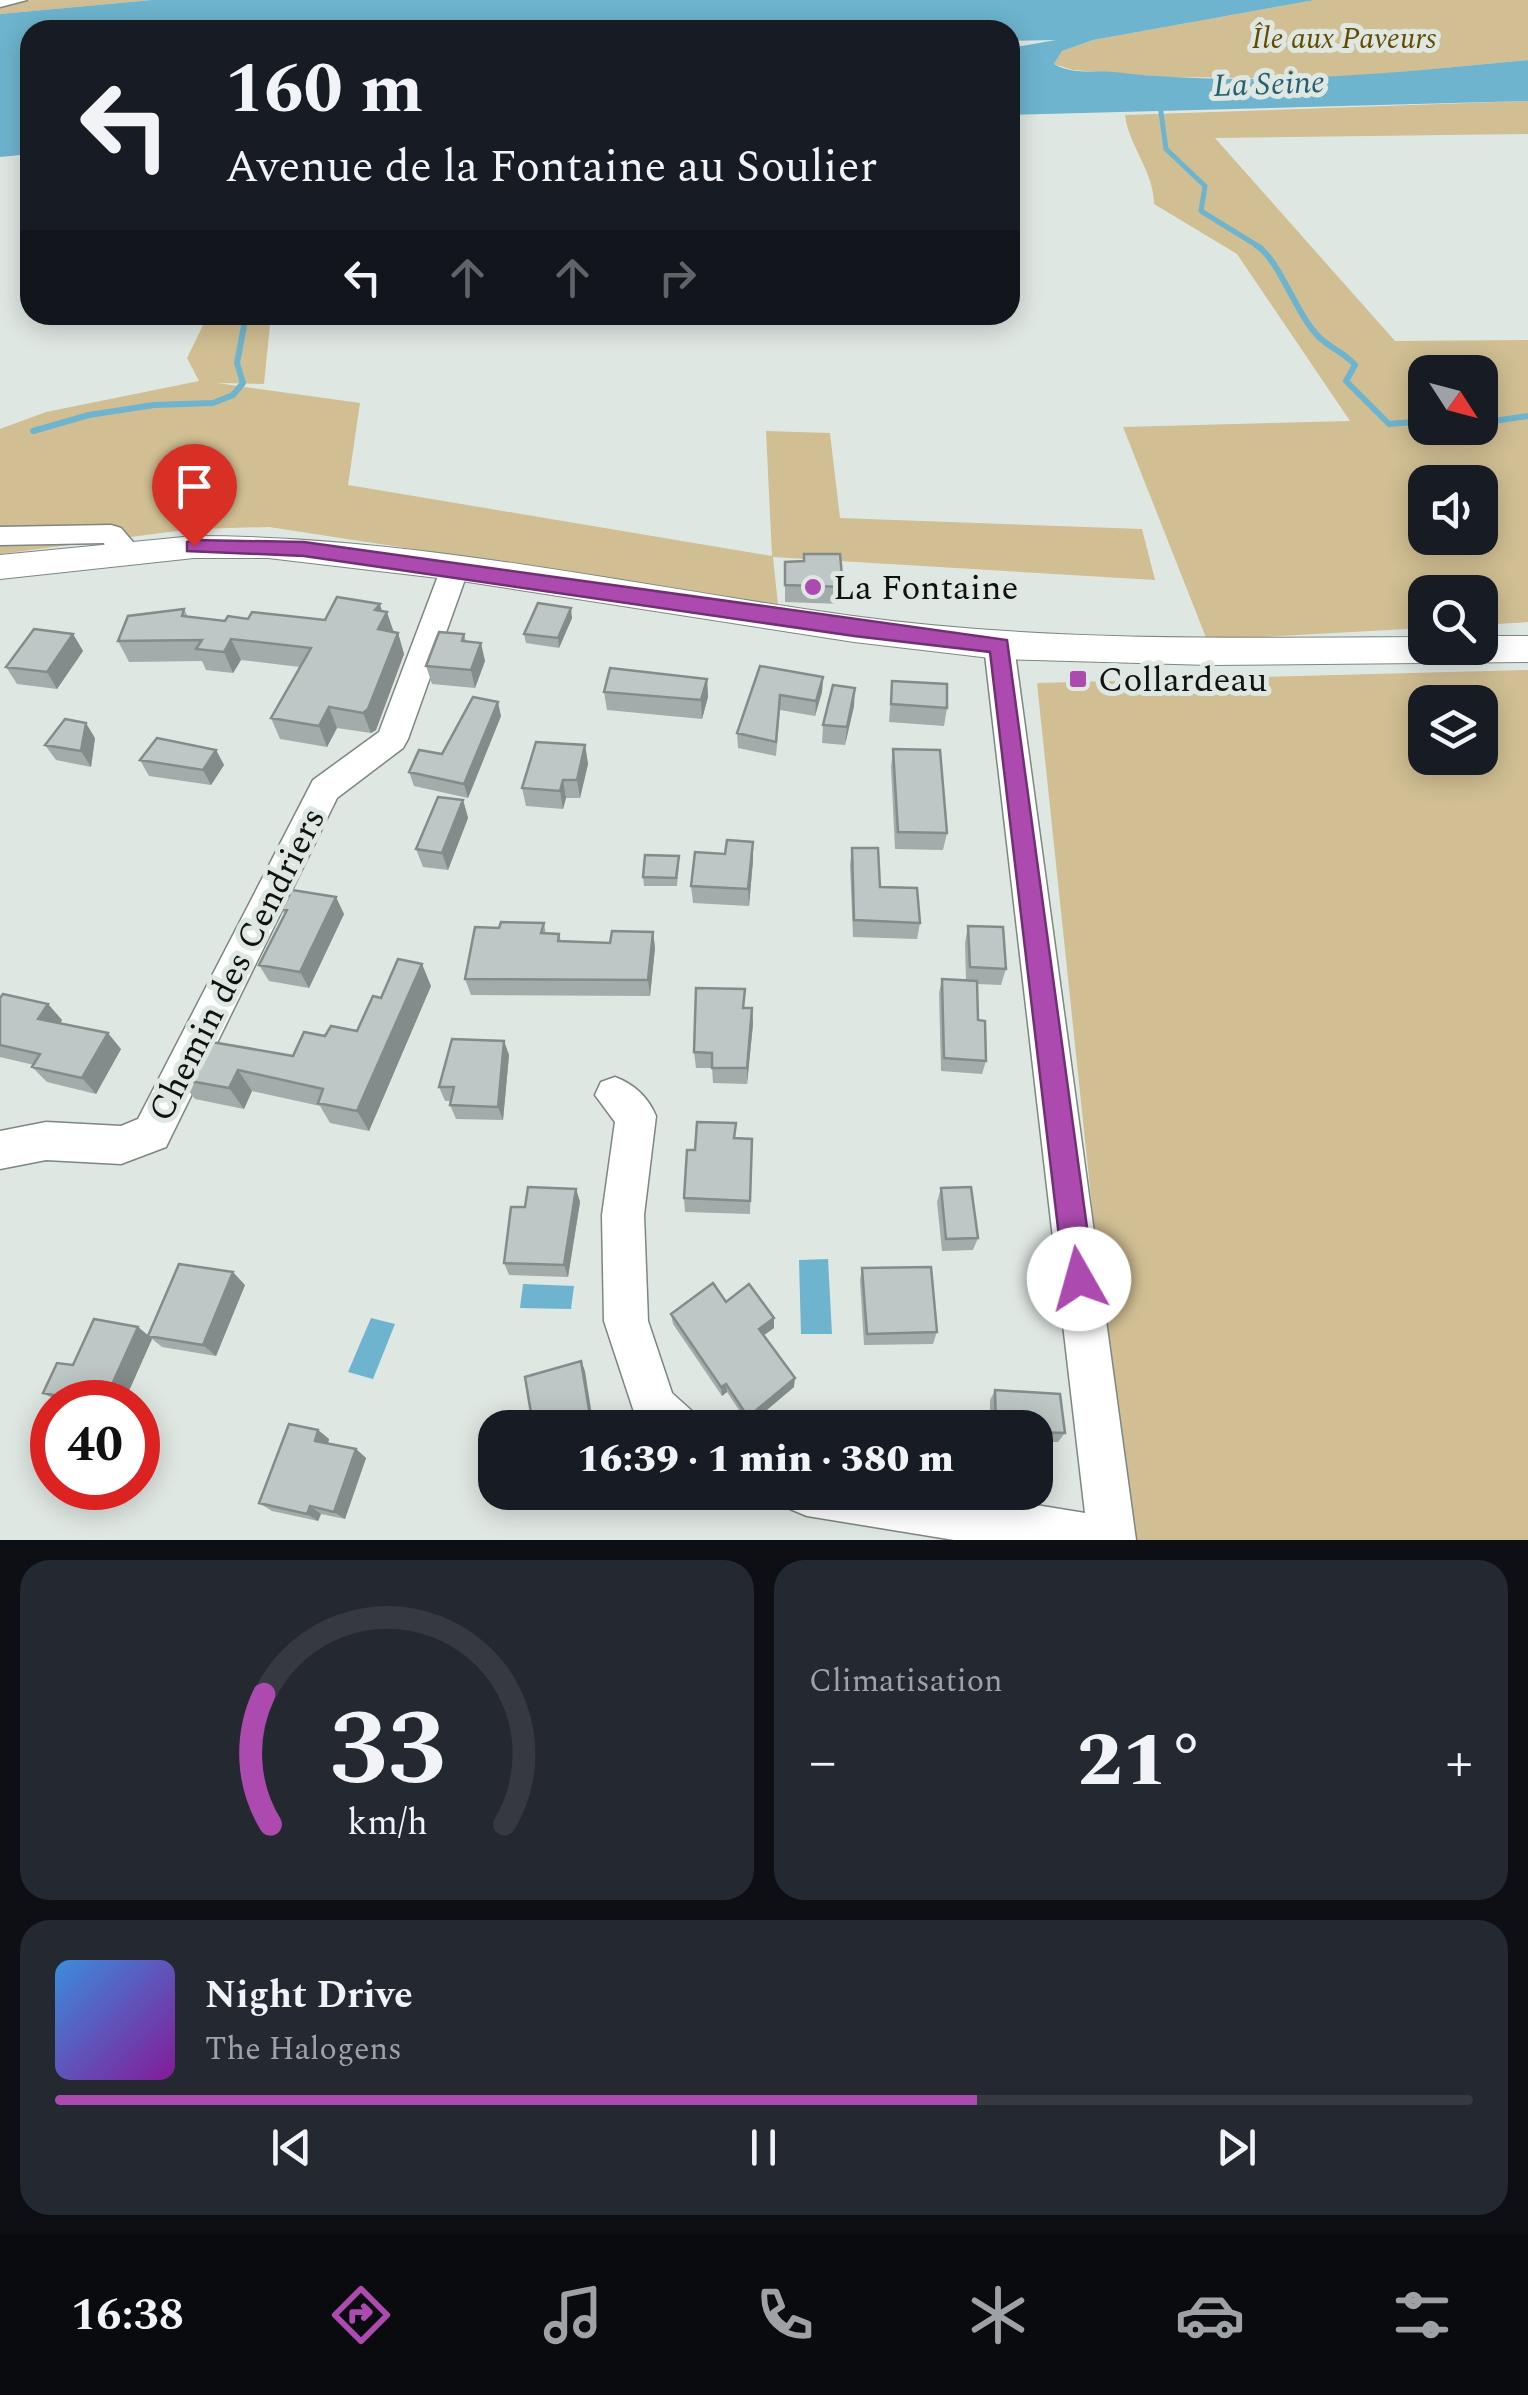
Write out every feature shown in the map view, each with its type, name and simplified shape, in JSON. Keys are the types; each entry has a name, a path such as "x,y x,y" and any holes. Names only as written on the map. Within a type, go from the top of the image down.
{"main road":[{"path":"0,567 194,546 268,547 455,568 854,629 1000,646 1210,652 1528,648"}],"street":[{"path":"0,2 20,0"},
{"path":"0,536 111,534 119,542 120,554"},
{"name":"Chemin des Cendriers","path":"0,1150 46,1141 121,1146 152,1132 325,789 392,739 455,568"},
{"path":"1000,646 1112,1540"},
{"path":"615,1094 636,1116 623,1215 626,1321 656,1410"},
{"path":"917,1510 1100,1540"}],"green space":[{"path":"152,0 0,14 0,3"},
{"name":"Île aux Paveurs","path":"1315,0 1528,0 1528,60 1328,79 1168,77 1073,70 1054,64 1062,51 1093,40"},
{"path":"1528,101 1528,134 1215,138 1395,341 1528,340 1528,622 1498,624 1498,575 1408,575 1408,629 1207,640 1123,427 1350,421 1237,254 1154,204 1150,181 1125,115"},
{"path":"203,325 270,325 264,384 217,383 360,403 348,485 772,556 766,431 830,433 840,518 1142,529 1155,580 773,557 778,605 269,527 192,529 0,554 0,429 46,412 199,381 187,358"},
{"path":"1528,670 1528,1540 1127,1540 1037,683"}],"water":[{"name":"La Seine","path":"152,0 1315,0 1093,40 1062,51 1054,64 1068,70 1166,77 1269,79 1528,60 1528,101 1020,115 1020,46 1056,40 1020,41 1020,20 20,20 20,155 0,157 0,14"},
{"path":"828,1259 832,1334 801,1334 799,1260"},
{"path":"523,1284 574,1286 571,1309 520,1308"},
{"path":"371,1318 395,1324 373,1379 348,1372"}],"building":[{"path":"804,554 840,554 843,587 785,585 785,562 804,561"},
{"path":"337,597 380,604 375,610 387,612 378,629 398,633 368,709 363,713 329,707 319,726 271,718 311,648 231,639 224,652 196,649 202,640 118,641 128,616 184,609 182,616 225,621 228,616 248,619 252,612 325,620"},
{"path":"538,603 571,608 558,638 524,634"},
{"path":"34,629 73,634 47,672 6,667"},
{"path":"439,632 464,634 462,641 481,643 471,670 426,666"},
{"path":"760,666 823,677 816,701 780,695 776,742 737,733"},
{"path":"610,668 707,679 701,700 604,692"},
{"path":"892,681 947,684 947,708 891,704"},
{"path":"833,685 855,688 847,727 823,725"},
{"path":"473,697 498,702 464,784 409,772 419,750 442,754"},
{"path":"65,719 86,723 81,751 45,745"},
{"path":"157,738 216,750 203,770 140,760"},
{"path":"536,742 585,745 577,780 563,780 560,791 522,788"},
{"path":"893,749 940,750 947,833 898,832"},
{"path":"438,797 463,800 442,853 416,849"},
{"path":"727,840 753,842 748,889 691,886 695,852 725,854"},
{"path":"852,848 878,848 880,887 917,888 920,923 854,920"},
{"path":"645,855 679,856 676,878 643,877"},
{"path":"292,890 336,897 300,972 259,965 287,910 282,909"},
{"path":"501,922 544,923 541,933 559,934 558,941 610,943 612,931 653,932 648,980 465,979 475,927 499,928"},
{"path":"968,926 1003,927 1006,969 970,967"},
{"path":"398,959 422,964 357,1111 318,1103 323,1089 238,1070 229,1088 179,1079 200,1040 293,1056 304,1032 325,1036 331,1026 357,1031 373,996 381,998"},
{"path":"942,979 977,981 978,1020 985,1021 986,1061 944,1058"},
{"path":"696,988 745,989 743,1008 752,1008 747,1068 712,1068 712,1053 694,1052"},
{"path":"3,994 48,1004 38,1019 108,1033 82,1078 32,1067 40,1054 0,1045"},
{"path":"452,1039 504,1041 498,1107 450,1105 454,1087 439,1087"},
{"path":"697,1122 736,1123 734,1138 752,1139 750,1201 684,1198 687,1150 695,1150"},
{"path":"528,1187 576,1189 564,1265 504,1263 511,1207 525,1207"},
{"path":"971,1187 978,1238 946,1239 941,1188"},
{"path":"179,1264 233,1272 203,1345 148,1336"},
{"path":"931,1267 937,1332 867,1334 862,1268"},
{"path":"713,1283 726,1302 749,1284 774,1318 759,1329 795,1378 756,1410 743,1410 726,1384 721,1387 671,1314"},
{"path":"94,1319 138,1327 114,1380 49,1380 57,1363 73,1365"},
{"path":"581,1361 589,1410 530,1410 525,1377"},
{"path":"995,1390 1060,1394 1065,1433 1053,1433 1053,1410 996,1410"},
{"path":"289,1424 318,1430 315,1441 356,1449 334,1512 310,1506 307,1514 259,1503"}],"waterway":[{"path":"1160,105 1166,149 1205,186 1201,211 1261,248"},
{"path":"1257,246 1273,262 1310,326 1355,365 1346,381 1389,424 1408,422"},
{"path":"33,431 89,415 154,405 213,403 233,395 243,383 237,363 244,325"},
{"path":"1498,420 1528,416"}],"place":[{"name":"La Fontaine","path":"813,587"},
{"name":"Collardeau","path":"1078,679"}],"route":[{"path":"194,546 304,549 854,629 1000,646 1079,1279"}]}
